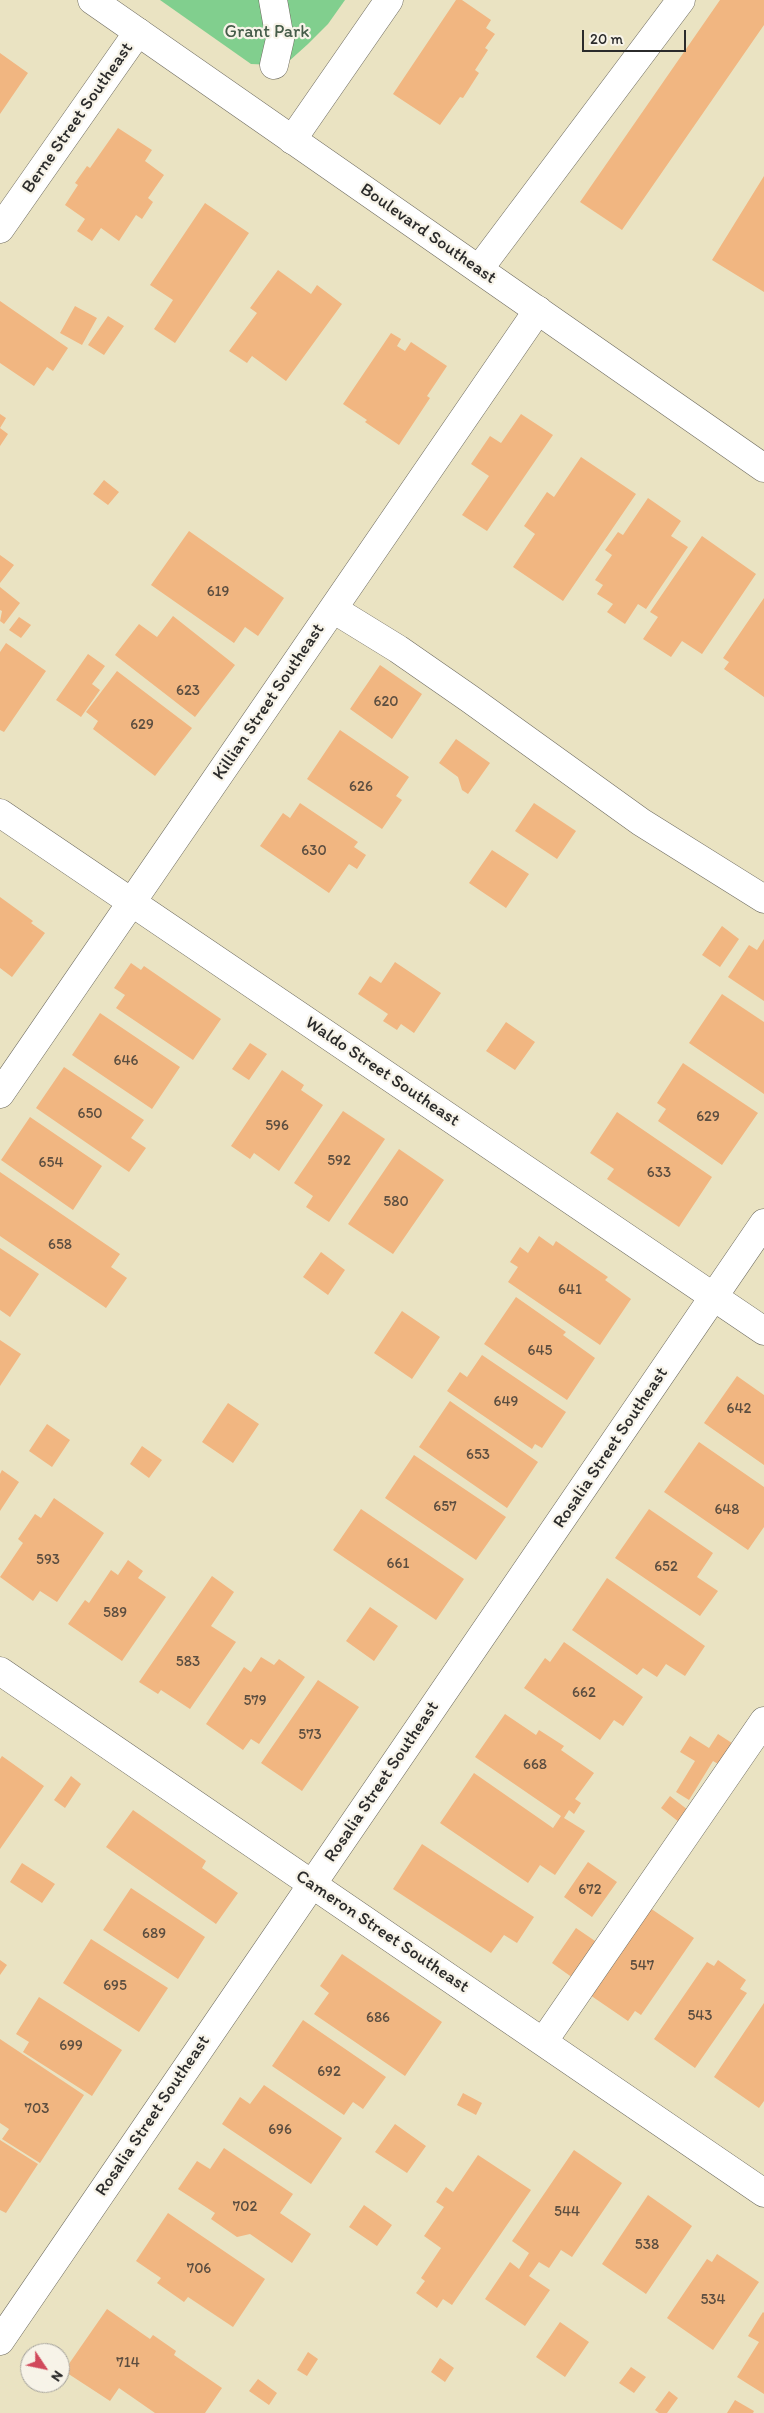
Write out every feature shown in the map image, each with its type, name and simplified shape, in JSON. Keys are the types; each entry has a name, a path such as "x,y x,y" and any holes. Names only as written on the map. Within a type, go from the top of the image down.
{"street":[{"name":"Boulevard Southeast","path":"92,0 764,468"},
{"path":"273,0 280,39 274,65"},
{"path":"292,140 389,0"},
{"path":"479,269 681,0"},
{"name":"Berne Street Southeast","path":"0,229 138,32"},
{"name":"Killian Street Southeast","path":"0,1094 538,310"},
{"path":"333,609 398,649 641,822 764,899"},
{"name":"Waldo Street Southeast","path":"0,813 764,1331"},
{"name":"Rosalia Street Southeast","path":"0,2341 764,1223"},
{"name":"Cameron Street Southeast","path":"0,1671 764,2193"},
{"path":"543,2042 764,1721"}],"green space":[{"name":"Grant Park","path":"160,0 345,0 328,24 308,44 288,62 274,65 251,64"}],"building":[{"path":"456,0 462,0 491,20 486,28 495,34 485,48 488,50 475,70 479,73 463,98 460,97 440,125 393,94"},
{"path":"720,0 764,0 764,25 622,230 580,202"},
{"path":"0,53 28,73 0,114"},
{"path":"118,128 152,150 145,161 164,175 148,198 153,202 142,219 136,215 119,241 101,228 92,241 77,231 85,219 65,205 78,185 75,183 87,166 90,168"},
{"path":"764,176 764,292 712,260"},
{"path":"205,203 249,233 175,343 154,329 173,300 150,285"},
{"path":"278,270 311,294 317,285 342,304 286,381 252,356 247,363 229,351 257,313 250,308"},
{"path":"0,301 68,348 53,371 47,367 34,386 0,363"},
{"path":"75,306 97,318 82,345 60,333"},
{"path":"108,316 124,326 104,355 88,345"},
{"path":"391,333 401,339 397,346 405,351 411,342 447,366 427,396 430,398 399,445 365,422 367,420 343,404"},
{"path":"0,414 6,418 0,428"},
{"path":"521,414 553,435 487,531 462,515 489,476 471,464 490,436 501,443"},
{"path":"0,428 8,434 0,446"},
{"path":"581,457 636,494 563,601 513,567 535,534 524,526 547,492 554,497"},
{"path":"104,480 119,492 108,505 93,494"},
{"path":"648,498 681,521 671,536 688,547 646,609 638,604 625,624 607,612 613,604 597,594 603,585 595,580 612,555 605,550 618,532 623,535"},
{"path":"189,531 284,598 258,636 245,627 234,643 151,585"},
{"path":"702,536 756,574 702,654 682,641 671,657 643,639 658,617 650,612"},
{"path":"0,555 14,565 0,583"},
{"path":"0,587 20,603 4,624 0,621 2,611 0,610"},
{"path":"764,598 764,697 724,669 729,662 723,658"},
{"path":"173,616 235,665 195,717 115,655 139,624 157,637"},
{"path":"19,617 31,625 21,638 9,630"},
{"path":"6,643 46,671 4,732 0,730 0,652"},
{"path":"88,654 105,666 92,684 100,690 81,717 56,700"},
{"path":"380,665 422,694 392,739 350,709"},
{"path":"117,671 192,728 155,776 93,729 98,721 86,712"},
{"path":"340,730 409,777 396,796 402,800 382,829 307,779"},
{"path":"456,739 490,763 468,794 462,790 458,777 439,763"},
{"path":"300,803 358,842 354,847 366,855 357,869 349,864 329,893 260,846 283,813 290,818"},
{"path":"534,803 576,831 557,859 515,831"},
{"path":"492,850 529,874 506,908 469,883"},
{"path":"0,897 33,921 31,923 45,933 12,977 0,968"},
{"path":"722,926 739,939 720,967 702,955"},
{"path":"764,939 764,1001 728,977 749,945 757,950"},
{"path":"395,962 441,993 414,1033 401,1024 397,1030 383,1021 388,1014 358,994 370,976 381,983"},
{"path":"131,963 141,970 144,966 221,1019 193,1060 116,1008 125,995 114,988"},
{"path":"722,994 764,1022 764,1094 689,1043"},
{"path":"100,1013 180,1067 152,1109 72,1055"},
{"path":"506,1022 535,1042 515,1070 486,1051"},
{"path":"250,1043 267,1054 249,1080 232,1069"},
{"path":"683,1063 758,1113 722,1165 658,1121 666,1109 657,1103"},
{"path":"64,1067 144,1120 131,1138 146,1148 129,1172 36,1108"},
{"path":"282,1070 304,1085 301,1090 323,1105 279,1171 254,1153 250,1159 231,1146"},
{"path":"343,1111 385,1139 329,1222 306,1207 313,1196 294,1183"},
{"path":"617,1112 712,1177 679,1227 607,1179 614,1169 590,1153"},
{"path":"30,1117 102,1166 73,1210 1,1160"},
{"path":"399,1149 444,1180 393,1254 348,1224"},
{"path":"0,1172 120,1254 111,1267 127,1278 106,1308 0,1236"},
{"path":"539,1236 553,1246 556,1241 608,1277 605,1280 631,1299 600,1345 508,1282 518,1267 510,1262 520,1247 528,1253"},
{"path":"0,1248 39,1274 10,1317 0,1310"},
{"path":"321,1252 345,1270 328,1295 303,1277"},
{"path":"516,1297 566,1332 563,1335 595,1358 567,1400 484,1344"},
{"path":"402,1311 440,1337 412,1379 374,1353"},
{"path":"0,1340 21,1354 0,1386"},
{"path":"482,1355 566,1412 542,1448 535,1444 532,1449 447,1391 460,1372 467,1377"},
{"path":"737,1376 764,1395 764,1465 704,1423"},
{"path":"450,1401 538,1462 507,1508 419,1447"},
{"path":"228,1403 259,1424 233,1463 202,1442"},
{"path":"47,1424 70,1440 52,1467 29,1451"},
{"path":"699,1442 764,1487 764,1527 748,1550 664,1492"},
{"path":"142,1446 162,1460 149,1478 130,1464"},
{"path":"414,1455 506,1517 476,1560 385,1498"},
{"path":"2,1470 19,1482 0,1511 0,1474"},
{"path":"54,1498 104,1533 57,1602 40,1591 33,1601 0,1577 23,1543 18,1539 35,1514 41,1518"},
{"path":"361,1509 464,1579 436,1620 333,1550"},
{"path":"649,1509 713,1553 697,1577 718,1591 700,1616 615,1558"},
{"path":"128,1560 143,1571 138,1578 166,1597 122,1661 68,1624 85,1600 89,1603 111,1570 118,1575"},
{"path":"212,1576 234,1592 211,1626 236,1642 190,1709 161,1690 158,1694 139,1682"},
{"path":"607,1578 705,1646 685,1676 666,1664 657,1677 643,1668 637,1675 572,1630"},
{"path":"370,1607 398,1626 374,1661 346,1641"},
{"path":"564,1642 643,1697 623,1726 614,1720 600,1740 524,1688 545,1658 550,1662"},
{"path":"261,1657 274,1665 279,1659 305,1677 259,1744 251,1739 243,1750 206,1724 244,1667 251,1672"},
{"path":"318,1680 359,1707 302,1791 261,1763"},
{"path":"505,1714 536,1735 539,1730 564,1746 561,1750 594,1773 575,1799 581,1803 574,1814 569,1810 564,1818 585,1831 555,1875 540,1865 528,1883 440,1823 474,1773 553,1828 561,1816 475,1757"},
{"path":"718,1734 738,1747 725,1768 713,1761 689,1800 676,1792 695,1761 680,1752 690,1736 709,1748"},
{"path":"2,1756 44,1786 0,1849 0,1759"},
{"path":"71,1776 81,1784 65,1808 54,1800"},
{"path":"670,1796 688,1810 679,1822 661,1808"},
{"path":"133,1810 206,1861 202,1868 238,1893 216,1924 106,1847"},
{"path":"422,1844 534,1917 517,1943 504,1935 491,1953 393,1889"},
{"path":"588,1862 617,1882 592,1917 564,1897"},
{"path":"22,1863 55,1884 42,1903 10,1882"},
{"path":"131,1888 205,1937 178,1979 103,1930"},
{"path":"650,1908 694,1938 641,2015 635,2011 628,2021 590,1995"},
{"path":"576,1928 598,1943 573,1978 552,1963"},
{"path":"91,1939 168,1988 139,2032 63,1983"},
{"path":"342,1954 442,2022 405,2076 314,2014 329,1993 320,1986"},
{"path":"0,1960 7,1965 0,1975"},
{"path":"718,1960 746,1980 740,1989 747,1993 695,2068 654,2039 707,1962 714,1966"},
{"path":"39,1997 122,2050 92,2096 23,2052 29,2042 16,2034"},
{"path":"764,2003 764,2101 759,2108 714,2077"},
{"path":"303,2020 386,2077 363,2109 353,2102 344,2115 272,2066"},
{"path":"0,2039 84,2095 40,2163 2,2139 9,2129 0,2123"},
{"path":"264,2085 342,2138 311,2184 222,2124 240,2097 250,2104"},
{"path":"463,2093 482,2103 476,2115 457,2105"},
{"path":"395,2124 426,2146 407,2173 375,2152"},
{"path":"0,2140 38,2164 6,2213 0,2210"},
{"path":"224,2148 293,2194 280,2213 311,2234 292,2263 250,2234 237,2237 211,2219 215,2213 178,2189 197,2161 210,2169"},
{"path":"574,2150 622,2183 572,2257 561,2250 549,2268 539,2262 529,2276 550,2290 525,2326 485,2299 510,2262 519,2269 529,2253 512,2241"},
{"path":"478,2155 531,2190 452,2305 443,2299 437,2308 416,2293 425,2281 421,2278 441,2248 424,2236 444,2207 436,2202 446,2187 453,2192"},
{"path":"648,2195 692,2226 646,2294 602,2264"},
{"path":"364,2205 392,2225 377,2246 349,2227"},
{"path":"168,2213 265,2279 233,2327 188,2297 184,2302 157,2283 161,2278 136,2261"},
{"path":"717,2254 759,2282 713,2350 667,2318 707,2259 712,2262"},
{"path":"107,2309 150,2339 153,2335 176,2351 174,2355 222,2388 205,2413 155,2413 119,2388 110,2401 70,2375 70,2362"},
{"path":"763,2312 764,2394 737,2377 759,2342 748,2336"},
{"path":"560,2322 589,2342 565,2377 536,2357"},
{"path":"308,2352 318,2359 307,2376 297,2370"},
{"path":"440,2358 454,2368 445,2382 431,2372"},
{"path":"631,2367 646,2377 634,2393 619,2383"},
{"path":"258,2379 277,2393 269,2405 249,2391"},
{"path":"669,2391 678,2398 667,2413 659,2413 655,2410"},
{"path":"735,2400 754,2411 753,2413 727,2413"}]}
